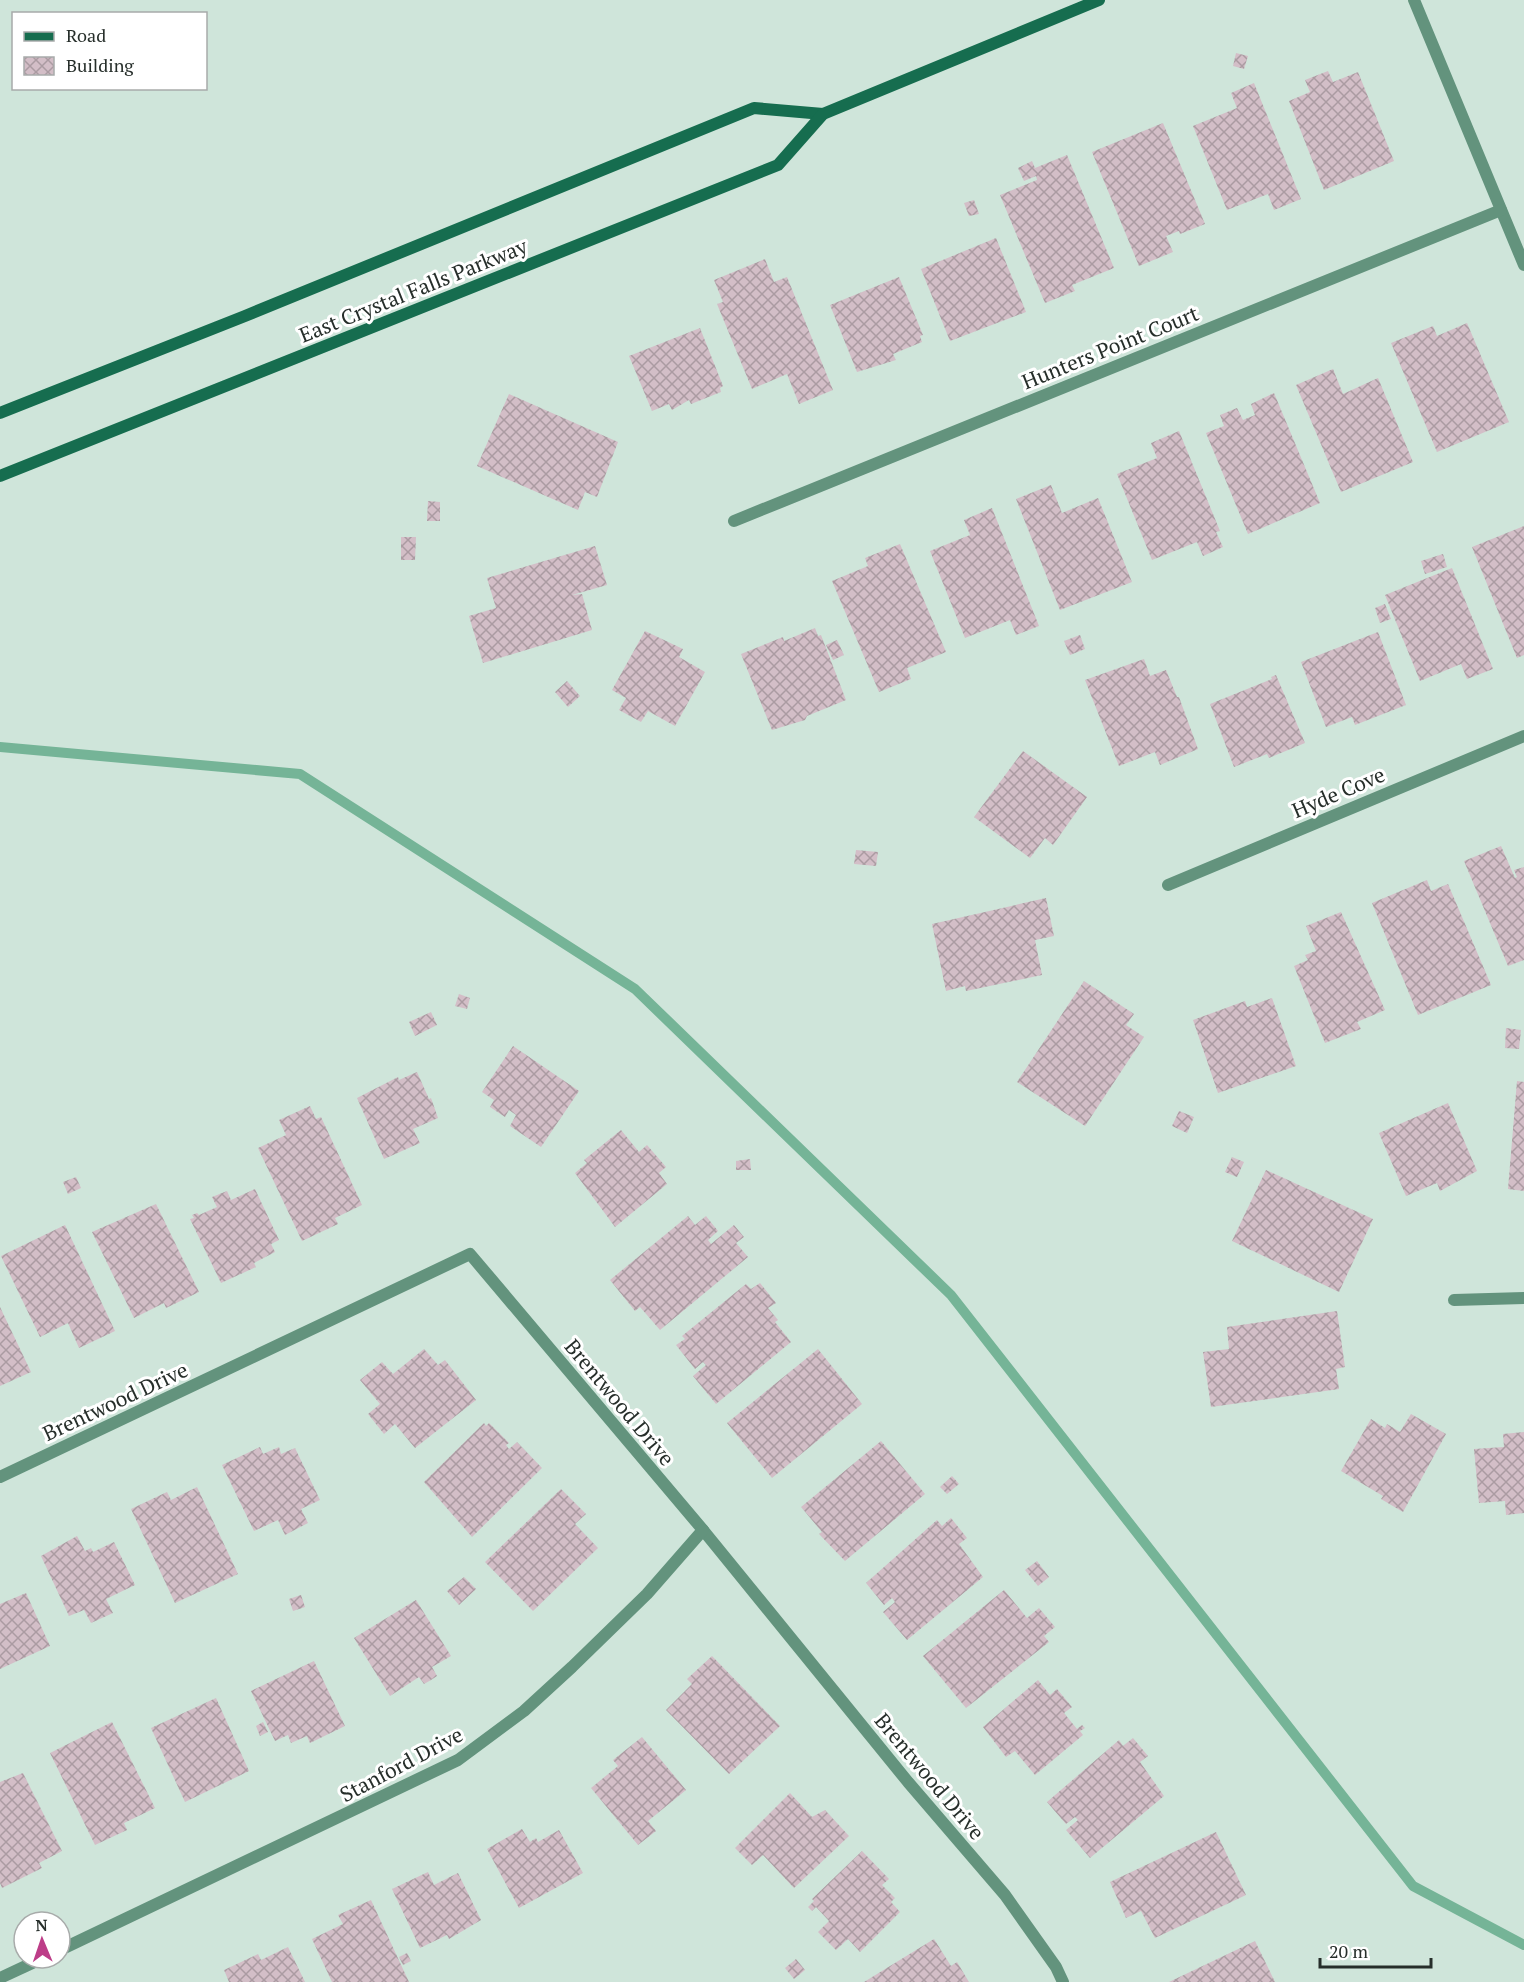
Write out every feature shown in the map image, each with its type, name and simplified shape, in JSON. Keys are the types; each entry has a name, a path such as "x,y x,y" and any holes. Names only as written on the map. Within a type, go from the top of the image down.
{"main road":[{"name":"East Crystal Falls Parkway","path":"0,476 778,165 823,114 1099,0"},
{"name":"East Crystal Falls Parkway","path":"0,413 754,108 823,114"}],"street":[{"path":"1414,0 1524,265"},
{"name":"Hunters Point Court","path":"734,521 1501,210"},
{"name":"Hyde Cove","path":"1168,885 1524,736"},
{"name":"Brentwood Drive","path":"0,1477 470,1254 703,1530 908,1782 1005,1895 1056,1967 1063,1982"},
{"path":"1454,1300 1524,1298"},
{"name":"Stanford Drive","path":"72,1944 458,1760 524,1711 572,1667 647,1594 703,1530"},
{"path":"0,1978 17,1970"}],"building":[{"path":"1236,53 1248,56 1244,69 1233,66"},
{"path":"1328,71 1333,82 1358,72 1394,161 1324,190 1289,101 1310,92 1305,80"},
{"path":"1254,83 1301,199 1274,210 1268,194 1227,210 1193,126 1237,108 1231,93"},
{"path":"1163,123 1205,224 1180,234 1179,231 1166,236 1173,252 1139,266 1092,152"},
{"path":"1067,155 1114,268 1072,285 1075,291 1045,303 1000,195 1037,180 1036,176 1024,181 1018,168 1032,161 1035,168"},
{"path":"974,200 979,214 969,216 964,203"},
{"path":"996,238 1026,312 950,341 921,269"},
{"path":"765,259 774,282 787,277 833,390 799,404 787,374 752,389 717,304 723,302 714,280"},
{"path":"899,277 923,335 920,336 922,342 893,354 896,360 857,372 830,305"},
{"path":"1467,323 1509,422 1437,452 1391,343 1433,326 1437,336"},
{"path":"700,328 723,386 720,388 721,392 691,404 689,400 672,410 669,404 652,411 629,356"},
{"path":"1333,369 1343,394 1378,378 1413,462 1341,492 1296,385"},
{"path":"1274,393 1320,503 1248,534 1206,433 1224,426 1220,415 1237,408 1243,420 1255,415 1251,404"},
{"path":"509,394 618,442 597,497 585,492 578,510 477,466"},
{"path":"1179,431 1220,531 1216,532 1223,547 1203,556 1197,542 1152,560 1117,474 1157,458 1151,443"},
{"path":"1051,485 1062,513 1098,498 1132,582 1060,610 1016,499"},
{"path":"428,501 440,502 440,521 427,521"},
{"path":"992,508 1039,626 1016,635 1010,620 965,638 930,551 970,535 964,520"},
{"path":"1524,526 1524,655 1517,658 1472,547"},
{"path":"401,537 416,537 415,560 401,560"},
{"path":"900,544 946,652 907,668 911,679 879,692 832,581 868,566 865,558"},
{"path":"595,546 607,585 572,595 582,594 592,630 483,663 469,616 496,608 487,578"},
{"path":"1443,554 1447,567 1425,574 1421,561"},
{"path":"1452,568 1493,669 1467,679 1461,664 1420,681 1385,595"},
{"path":"1385,604 1391,619 1380,623 1375,608"},
{"path":"815,628 818,636 821,635 846,700 807,716 805,720 772,730 741,654 783,637 784,641"},
{"path":"645,631 683,649 679,657 705,672 675,726 648,711 641,722 619,710 626,698 612,690"},
{"path":"1378,632 1406,705 1355,725 1352,717 1326,727 1301,662"},
{"path":"1080,635 1085,649 1070,655 1064,641"},
{"path":"837,640 844,655 833,660 826,645"},
{"path":"1144,659 1150,676 1166,670 1177,697 1179,697 1198,749 1160,765 1155,752 1119,766 1085,680"},
{"path":"1276,675 1305,743 1269,758 1267,754 1234,767 1210,704 1272,679 1271,677"},
{"path":"567,681 580,696 568,707 555,692"},
{"path":"1023,751 1087,797 1053,845 1045,838 1030,858 974,817"},
{"path":"1501,846 1515,878 1517,877 1514,870 1524,867 1524,960 1508,966 1464,861"},
{"path":"856,850 878,852 876,866 854,864"},
{"path":"1427,880 1431,891 1448,884 1491,985 1418,1015 1372,903"},
{"path":"1046,898 1054,936 1035,940 1042,975 966,991 965,986 946,991 932,924"},
{"path":"1341,912 1385,1010 1357,1022 1361,1029 1325,1043 1294,966 1308,960 1305,955 1316,951 1306,926"},
{"path":"1084,981 1134,1014 1126,1025 1144,1037 1085,1126 1017,1082"},
{"path":"459,994 470,998 467,1009 455,1006"},
{"path":"1272,998 1296,1066 1218,1093 1193,1020 1245,1001 1247,1007"},
{"path":"431,1012 437,1025 415,1036 409,1022"},
{"path":"1506,1028 1521,1030 1519,1049 1505,1048"},
{"path":"513,1046 579,1091 541,1147 510,1126 516,1115 509,1110 505,1117 490,1107 494,1100 482,1092"},
{"path":"417,1072 429,1099 431,1098 438,1118 413,1129 420,1143 384,1159 357,1098 398,1077 399,1080"},
{"path":"1517,1081 1524,1082 1524,1191 1508,1189"},
{"path":"1448,1103 1477,1171 1440,1191 1437,1183 1406,1196 1379,1133"},
{"path":"310,1106 316,1119 321,1117 362,1205 335,1218 338,1224 302,1241 258,1148 286,1135 279,1120"},
{"path":"1179,1111 1194,1117 1187,1133 1172,1126"},
{"path":"621,1130 639,1152 647,1145 666,1167 659,1173 667,1184 615,1227 575,1173 587,1163 584,1160"},
{"path":"1232,1157 1244,1162 1237,1177 1225,1172"},
{"path":"750,1159 751,1170 736,1170 736,1161"},
{"path":"1266,1170 1373,1219 1339,1292 1232,1241"},
{"path":"76,1177 81,1188 68,1194 63,1182"},
{"path":"255,1189 279,1240 271,1244 275,1252 254,1263 256,1267 221,1283 190,1219 194,1218 192,1215 197,1213 199,1215 217,1207 212,1197 227,1191 231,1200"},
{"path":"156,1204 199,1292 166,1308 164,1303 134,1318 92,1232"},
{"path":"688,1216 695,1225 706,1216 718,1231 708,1240 711,1244 734,1225 744,1237 736,1243 748,1257 660,1330 640,1307 635,1311 610,1280"},
{"path":"65,1225 115,1331 79,1348 68,1323 40,1337 1,1256"},
{"path":"760,1283 776,1303 768,1308 778,1320 775,1322 791,1342 716,1404 693,1376 706,1365 703,1362 695,1369 676,1345 685,1339 682,1336 746,1284 751,1289"},
{"path":"0,1307 31,1372 0,1386"},
{"path":"1337,1311 1345,1367 1336,1369 1339,1389 1211,1407 1203,1352 1229,1349 1227,1327"},
{"path":"424,1349 438,1365 445,1360 476,1400 415,1448 395,1424 384,1434 368,1414 380,1404 360,1380 382,1362 393,1374"},
{"path":"818,1349 862,1404 772,1478 727,1423"},
{"path":"1411,1414 1446,1434 1403,1512 1381,1499 1383,1496 1341,1471 1371,1419 1385,1428 1387,1424 1400,1432"},
{"path":"484,1423 486,1426 489,1423 509,1443 506,1445 509,1449 517,1442 542,1468 472,1537 424,1482"},
{"path":"1524,1432 1524,1513 1506,1515 1505,1501 1479,1503 1474,1449 1504,1447 1503,1434"},
{"path":"881,1441 925,1494 845,1561 819,1534 822,1532 801,1507"},
{"path":"260,1447 263,1454 279,1447 281,1454 295,1448 320,1500 301,1509 308,1523 285,1535 278,1520 254,1531 222,1465"},
{"path":"952,1476 959,1484 947,1494 940,1487"},
{"path":"197,1487 238,1574 175,1603 131,1509 167,1492 171,1500"},
{"path":"561,1489 586,1514 575,1524 598,1548 533,1611 485,1562"},
{"path":"951,1518 967,1538 959,1544 983,1577 907,1640 883,1612 895,1602 892,1598 884,1605 866,1583 937,1520 942,1526"},
{"path":"77,1536 85,1551 91,1548 93,1552 114,1542 135,1585 106,1599 113,1613 91,1623 84,1610 69,1616 41,1556"},
{"path":"1037,1561 1049,1577 1038,1586 1025,1570"},
{"path":"464,1577 476,1589 459,1605 447,1591"},
{"path":"1004,1590 1027,1618 1039,1608 1055,1627 1044,1636 1049,1642 966,1708 923,1656"},
{"path":"26,1593 50,1646 0,1669 0,1604"},
{"path":"301,1595 305,1607 293,1611 289,1599"},
{"path":"416,1600 451,1656 432,1667 437,1676 431,1680 424,1684 419,1677 390,1696 354,1638"},
{"path":"712,1656 780,1726 729,1774 666,1710 692,1684 687,1679"},
{"path":"314,1661 345,1726 310,1743 307,1736 291,1743 288,1735 275,1741 251,1691"},
{"path":"1038,1680 1050,1695 1057,1689 1072,1707 1064,1713 1077,1729 1082,1725 1085,1728 1080,1731 1083,1735 1035,1775 1015,1751 1006,1757 983,1727"},
{"path":"216,1698 249,1771 185,1802 151,1728"},
{"path":"112,1722 155,1808 124,1823 127,1830 95,1845 50,1753"},
{"path":"263,1722 268,1732 260,1736 256,1726"},
{"path":"642,1737 686,1790 648,1821 656,1831 638,1845 591,1788 618,1766 613,1760"},
{"path":"1133,1738 1148,1756 1140,1762 1164,1796 1090,1858 1066,1830 1078,1820 1075,1817 1066,1824 1047,1802 1119,1740 1123,1746"},
{"path":"23,1773 62,1851 39,1863 42,1868 2,1888 0,1883 0,1782"},
{"path":"790,1793 812,1817 825,1810 849,1836 794,1888 763,1855 752,1865 735,1848"},
{"path":"522,1829 530,1842 536,1838 538,1842 559,1830 583,1873 519,1908 487,1849"},
{"path":"1216,1832 1246,1895 1155,1938 1141,1911 1126,1918 1110,1882"},
{"path":"862,1851 889,1879 882,1885 895,1898 891,1902 900,1912 860,1952 848,1939 836,1950 818,1932 829,1921 816,1907 812,1911 808,1907 814,1901 812,1899"},
{"path":"428,1872 434,1885 458,1873 481,1920 449,1939 447,1935 420,1948 392,1889"},
{"path":"371,1900 409,1982 332,1982 312,1939 343,1924 338,1915"},
{"path":"934,1939 951,1966 957,1962 969,1982 864,1982"},
{"path":"1255,1941 1275,1982 1169,1982"},
{"path":"288,1947 305,1982 229,1982 224,1970 258,1954 261,1960"},
{"path":"407,1953 411,1961 403,1965 399,1957"},
{"path":"796,1959 805,1970 794,1979 785,1968"}],"waterway":[{"path":"0,747 300,774 635,989 951,1295 1413,1886 1524,1945"}]}
